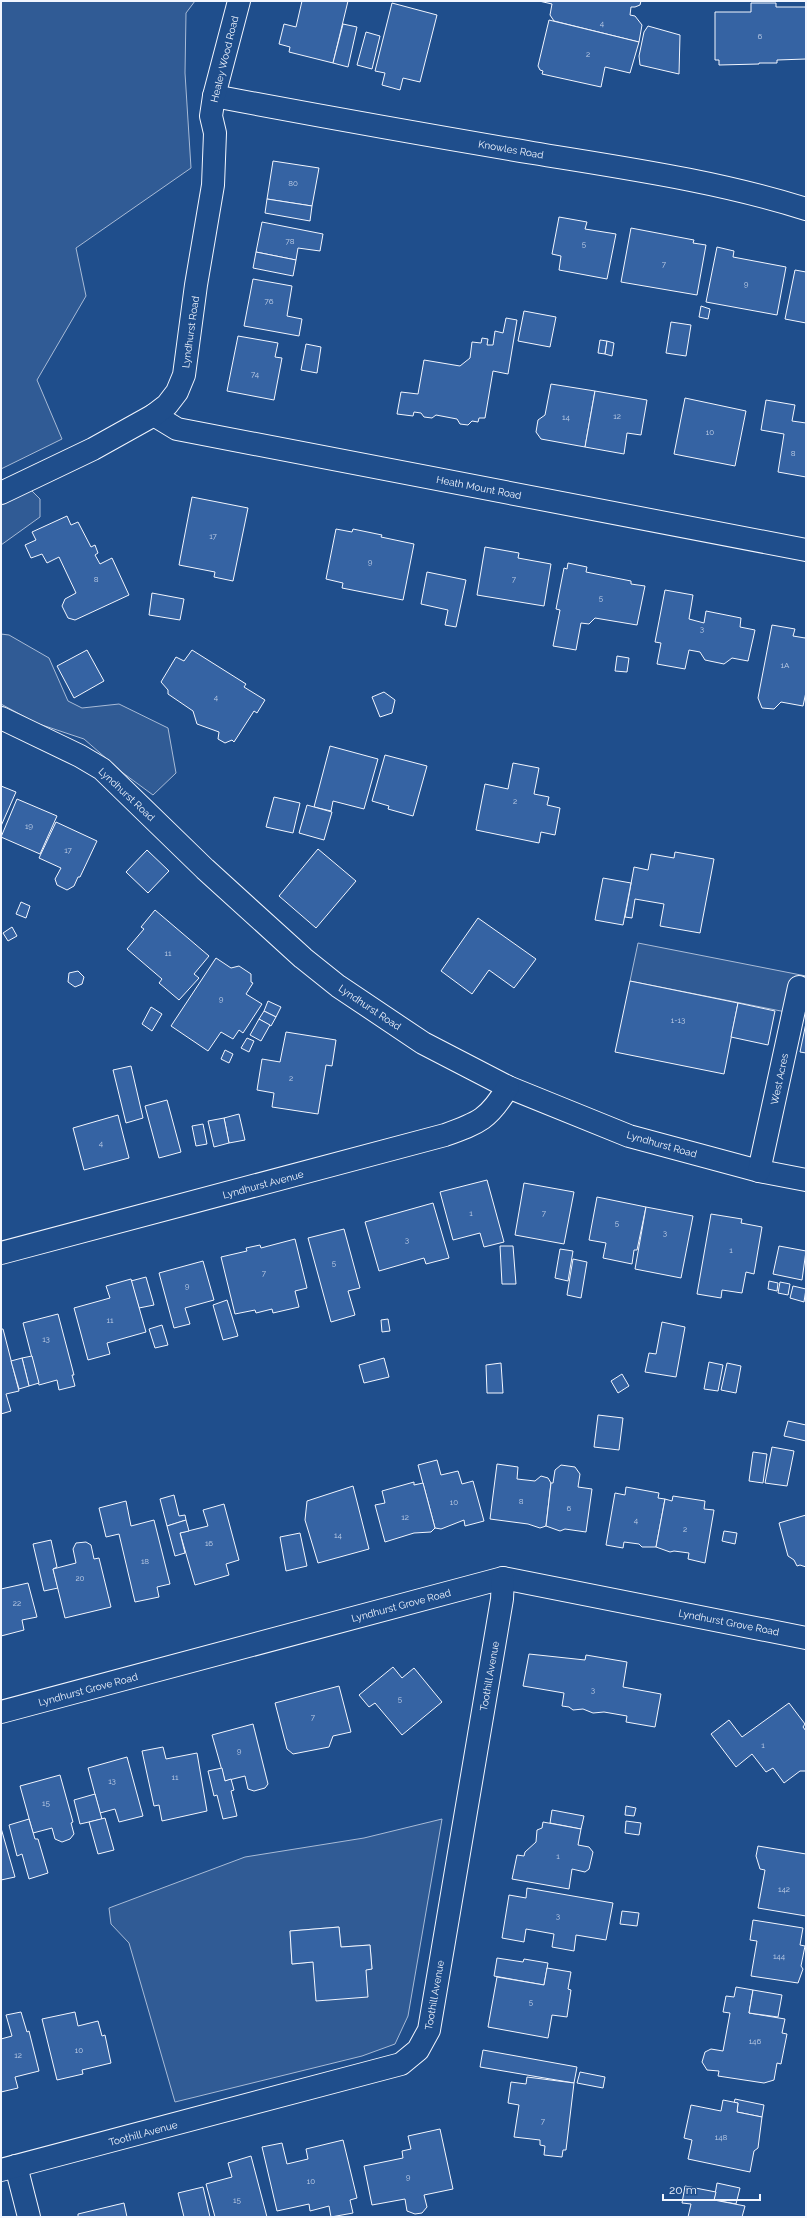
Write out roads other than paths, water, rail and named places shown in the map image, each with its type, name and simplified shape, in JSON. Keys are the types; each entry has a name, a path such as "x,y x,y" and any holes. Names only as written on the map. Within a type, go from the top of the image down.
{"street":[{"name":"Healey Wood Road","path":"212,106 239,1"},
{"name":"Knowles Road","path":"212,106 388,128 655,173 782,201 806,209"},
{"name":"Lyndhurst Road","path":"1,493 93,449 154,415 167,405 177,392 184,376 216,164 212,106"},
{"name":"Heath Mount Road","path":"154,415 177,429 806,550"},
{"name":"Lyndhurst Road","path":"1,718 80,756 102,769 245,906 303,958 338,986 423,1044 508,1087 629,1136 759,1171 806,1180"},
{"name":"West Acres","path":"759,1171 799,987"},
{"name":"Lyndhurst Avenue","path":"1,1253 445,1135 475,1124 489,1114 508,1087"},
{"name":"Lyndhurst Grove Road","path":"1,1712 502,1578 806,1638"},
{"name":"Toothill Avenue","path":"8,2168 401,2064 418,2050 430,2023 502,1599 502,1578"},
{"path":"8,2168 29,2217"}]}
